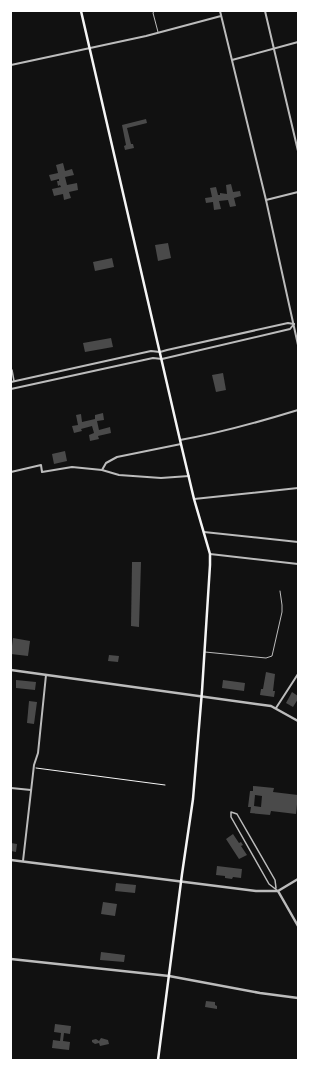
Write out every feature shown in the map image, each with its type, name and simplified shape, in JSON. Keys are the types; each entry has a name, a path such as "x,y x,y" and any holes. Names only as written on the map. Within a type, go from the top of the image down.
{"main road":[{"path":"81,11 194,499 210,554 202,696 192,808 158,1060"}],"street":[{"path":"220,11 266,200 298,344"},
{"path":"265,11 298,151"},
{"path":"11,65 146,36 221,16"},
{"path":"232,60 298,42"},
{"path":"266,200 298,192"},
{"path":"11,382 151,351 160,352 288,323 294,324"},
{"path":"11,389 153,358 162,359 290,329 294,324"},
{"path":"12,370 14,381"},
{"path":"102,470 106,463 117,457 271,419 298,410"},
{"path":"11,472 41,466 42,472 72,467 102,470 119,476 161,478 189,476"},
{"path":"194,499 298,488"},
{"path":"204,532 298,542"},
{"path":"210,554 298,564"},
{"path":"11,670 271,706 298,721"},
{"path":"23,862 33,768 38,753 46,674"},
{"path":"276,708 298,674"},
{"path":"11,788 31,790"},
{"path":"277,890 269,884 230,817 231,812 237,814 275,880 277,890 298,926"},
{"path":"11,860 256,891 277,890 298,879"},
{"path":"11,959 169,976 260,993 298,998"}],"lane":[{"path":"154,11 153,13 158,32"},
{"path":"205,652 266,658 272,656 282,612 280,591"}],"path":[{"path":"33,768 165,785"}],"building":[{"path":"146,119 147,123 127,128 131,144 133,144 134,148 125,150 124,146 126,145 122,125"},
{"path":"63,163 65,171 72,169 74,175 65,177 67,185 77,183 78,190 69,192 71,198 64,200 63,194 54,196 52,189 61,187 60,185 58,186 57,181 59,181 59,179 51,181 49,175 58,173 56,165"},
{"path":"231,184 233,192 240,191 241,196 234,198 236,206 230,207 228,200 219,201 221,209 214,210 213,202 206,203 205,198 212,197 210,188 216,187 218,195 220,195 220,193 227,194 226,185"},
{"path":"168,243 171,258 158,261 155,245"},
{"path":"112,258 114,267 95,271 93,262"},
{"path":"111,338 113,347 85,352 83,343"},
{"path":"223,373 226,390 216,392 212,375"},
{"path":"103,413 104,420 97,421 99,430 110,427 111,433 98,436 99,439 90,441 89,435 94,433 92,426 74,433 72,426 78,425 76,415 81,414 82,422 95,419 95,415"},
{"path":"65,451 67,461 54,464 52,454"},
{"path":"132,562 141,562 139,627 131,626"},
{"path":"13,638 30,641 28,656 11,654"},
{"path":"109,655 119,656 118,662 108,661"},
{"path":"266,672 275,674 273,691 275,691 274,697 260,695 261,689 263,689"},
{"path":"16,680 36,682 35,690 16,688"},
{"path":"223,680 245,683 244,691 222,688"},
{"path":"292,692 298,696 298,699 293,707 286,703"},
{"path":"29,701 37,702 34,724 27,723"},
{"path":"253,786 274,788 273,792 298,795 296,814 271,811 270,815 250,813 251,807 248,807 250,791 253,791","holes":["255,795 262,796 261,807 254,806"]},
{"path":"233,834 239,843 241,842 243,845 241,846 247,855 239,859 226,839"},
{"path":"11,843 17,844 16,852 11,851"},
{"path":"217,866 242,869 241,878 233,877 232,879 225,878 225,876 216,875"},
{"path":"116,883 136,885 135,893 115,891"},
{"path":"103,902 117,904 115,916 101,914"},
{"path":"101,952 125,955 124,962 100,960"},
{"path":"206,1001 215,1002 217,1009 205,1007"},
{"path":"55,1024 71,1026 70,1034 64,1033 63,1041 70,1042 69,1050 52,1048 53,1040 60,1041 61,1033 54,1032"},
{"path":"101,1038 108,1040 109,1044 100,1046 99,1043 95,1044 92,1042 92,1040 96,1039 99,1041"}]}
